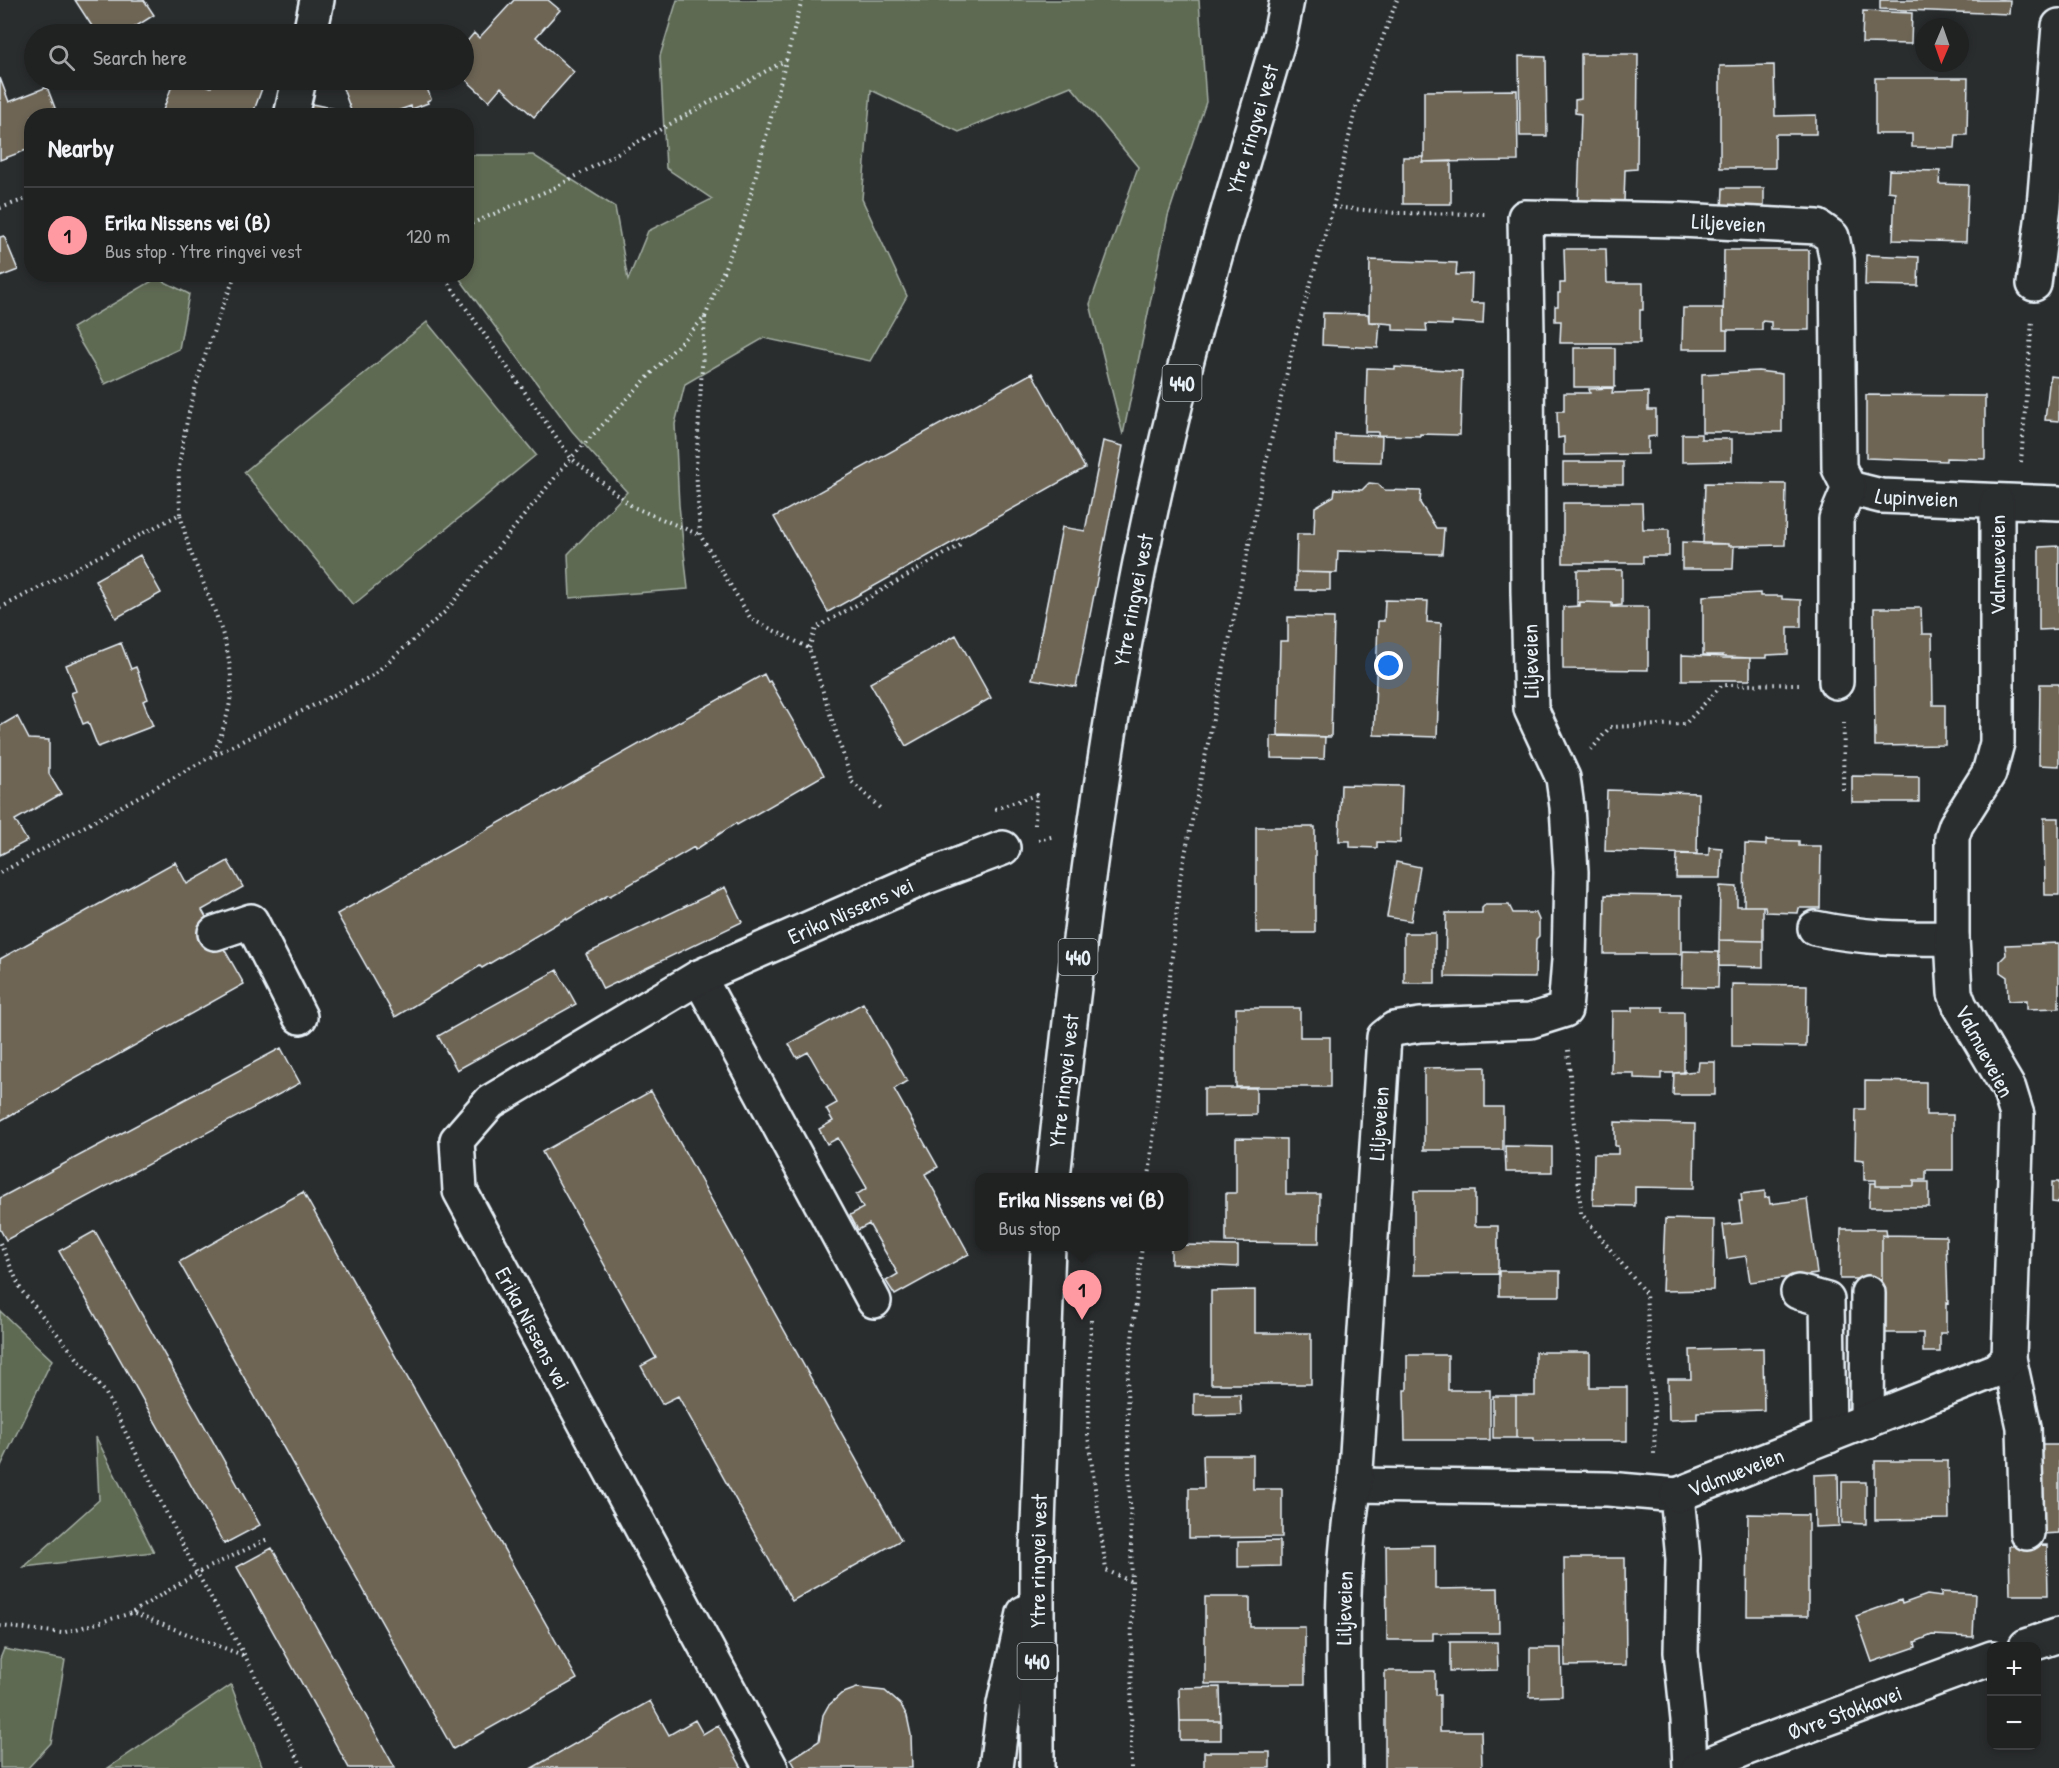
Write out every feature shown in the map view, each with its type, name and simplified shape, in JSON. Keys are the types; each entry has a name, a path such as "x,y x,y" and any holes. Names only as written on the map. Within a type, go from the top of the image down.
{"street":[{"path":"312,24 316,0"},
{"name":"Ytre ringvei vest","path":"1054,1173 1069,1024 1092,846 1125,642 1157,482 1203,294 1280,36 1287,0"},
{"name":"Ytre ringvei vest","path":"1280,36 1299,0"},
{"path":"2034,284 2044,206 2059,26"},
{"path":"293,108 297,90"},
{"name":"Liljeveien","path":"1345,1768 1344,1576 1348,1524 1355,1485 1384,1038 1394,1029 1420,1025 1530,1021 1565,1010 1569,960 1571,872 1563,778 1531,709 1527,568 1525,217 1680,220 1818,227 1832,237 1837,261 1839,468 1849,488"},
{"path":"1836,682 1836,519 1849,488"},
{"name":"Lupinveien","path":"1849,488 1881,496 2059,503"},
{"name":"Valmueveien","path":"1355,1485 1608,1489 1677,1495 1996,1371 2009,1358 2017,1115 2009,1089 1960,1006 1956,993 1952,938 1952,837 1956,825 1989,773 1997,743 2007,502"},
{"name":"Erika Nissens vei","path":"771,1768 460,1191 457,1140 490,1102 699,977 926,877 1003,849"},
{"path":"215,933 251,921 300,1017"},
{"path":"1815,928 1849,935 1889,939 1952,938"},
{"path":"699,977 874,1301"},
{"name":"Ytre ringvei vest","path":"1037,1768 1037,1553 1048,1251"},
{"path":"1798,1292 1827,1300 1829,1436"},
{"path":"1868,1293 1868,1421"},
{"path":"2009,1358 2024,1427 2027,1533"},
{"name":"Valmueveien","path":"1677,1495 1683,1559 1681,1652 1690,1768"},
{"path":"996,1768 1004,1704 1037,1553"},
{"path":"2040,1642 2059,1635"},
{"name":"Øvre Stokkavei","path":"1699,1768 1747,1748 1987,1661"}],"path":[{"path":"802,0 744,220 705,317 696,468 700,535 751,619 809,648"},
{"path":"1150,1173 1179,879 1266,462 1296,334 1333,207 1355,111 1397,0"},
{"path":"474,222 555,187 788,59"},
{"path":"0,208 24,200"},
{"path":"1333,207 1396,213 1525,217"},
{"path":"214,755 225,721 231,691 228,660 220,627 190,548 180,514 179,470 186,425 217,320 233,282"},
{"path":"448,282 571,458 633,507 700,535"},
{"path":"2007,502 2034,284"},
{"path":"0,873 214,755 372,676 446,611 571,458 705,317"},
{"path":"0,608 180,514"},
{"path":"881,809 852,782 809,648 816,628 964,543"},
{"path":"1563,778 1610,728 1685,724 1722,685 1836,682 1845,684 1843,790"},
{"path":"1565,1010 1581,1213 1646,1294 1655,1421 1653,1472 1677,1495"},
{"path":"0,1243 21,1290 105,1392 197,1573 245,1656 303,1768"},
{"path":"1131,1768 1132,1582 1127,1386 1141,1251"},
{"path":"1091,1320 1088,1436 1106,1570 1132,1582"},
{"path":"0,1626 62,1633 132,1613 197,1573 270,1538"},
{"path":"132,1613 245,1656"}],"green space":[{"path":"677,0 1199,0 1206,102 1168,216 1123,435 1090,304 1138,167 1071,86 959,132 871,90 862,199 907,296 870,361 764,338 685,384 675,424 679,505 688,589 570,598 568,554 627,492 572,431 462,282 474,282 474,155 533,155 615,207 628,280 648,231 712,199 666,168 660,56"},
{"path":"150,282 165,282 189,294 179,349 105,384 72,328"},
{"path":"427,322 536,455 353,605 244,472"},
{"path":"0,1311 52,1360 0,1468"},
{"path":"96,1437 154,1552 24,1567 99,1500"},
{"path":"4,1649 65,1660 51,1743 28,1768 0,1768 0,1659"},
{"path":"231,1685 263,1768 108,1768"}],"building":[{"path":"75,0 144,0 154,15 140,24 91,24"},
{"path":"514,0 548,0 560,10 536,37 574,72 534,117 501,87 489,101 474,87 474,33 479,38"},
{"path":"1880,0 2010,0 2009,14 1880,9"},
{"path":"1863,11 1912,13 1911,44 1862,43"},
{"path":"1581,54 1638,54 1637,169 1625,170 1624,202 1578,202 1581,114 1575,113 1575,100 1581,99"},
{"path":"1519,56 1546,57 1547,136 1520,136"},
{"path":"1774,65 1775,116 1816,115 1816,134 1775,134 1775,168 1720,168 1720,66"},
{"path":"0,78 9,102 39,90 48,90 55,108 24,108 24,151 0,160"},
{"path":"1875,78 1968,78 1967,135 1956,135 1955,148 1912,147 1912,134 1875,134"},
{"path":"170,90 261,90 255,108 164,108"},
{"path":"344,90 428,90 431,99 427,101 428,103 415,108 411,106 405,108 350,108"},
{"path":"1517,90 1518,161 1422,162 1424,157 1424,91"},
{"path":"312,104 331,108 311,108"},
{"path":"1403,157 1424,157 1422,162 1451,161 1451,204 1403,204"},
{"path":"1889,170 1940,171 1939,184 1968,185 1966,242 1893,240 1895,192 1888,191"},
{"path":"1723,188 1764,188 1764,211 1722,211"},
{"path":"4,236 18,270 0,277 0,237"},
{"path":"1564,249 1606,249 1607,283 1643,283 1640,343 1560,343 1561,321 1555,321 1555,306 1558,306 1560,283 1565,283"},
{"path":"1724,250 1809,250 1809,330 1771,330 1771,322 1762,321 1762,330 1723,330"},
{"path":"1866,255 1919,257 1918,286 1865,285"},
{"path":"1370,260 1457,263 1456,275 1472,274 1471,303 1484,303 1483,324 1452,322 1452,325 1426,324 1427,331 1393,330 1393,324 1369,322"},
{"path":"1683,308 1723,308 1723,330 1727,330 1727,349 1682,349"},
{"path":"1323,313 1368,314 1369,322 1380,322 1378,348 1322,345"},
{"path":"1574,348 1615,348 1615,387 1574,387"},
{"path":"1395,367 1462,371 1460,435 1378,435 1378,432 1365,432 1367,368 1395,369"},
{"path":"1758,371 1782,374 1782,432 1702,432 1702,374"},
{"path":"1032,373 1085,468 828,612 774,517"},
{"path":"2050,376 2059,377 2059,421 2045,420"},
{"path":"1613,388 1612,393 1648,392 1648,410 1656,410 1656,436 1648,437 1648,454 1564,455 1564,437 1558,438 1557,411 1564,411 1564,393 1590,393 1589,389"},
{"path":"1866,395 1985,396 1985,459 1946,458 1946,461 1866,458"},
{"path":"1335,434 1382,436 1381,462 1335,461"},
{"path":"1682,434 1701,434 1701,439 1732,439 1732,461 1682,462"},
{"path":"1103,441 1123,446 1076,687 1032,679 1062,527 1085,531"},
{"path":"1563,462 1623,462 1623,484 1563,484"},
{"path":"1369,483 1378,484 1384,490 1421,491 1420,503 1436,528 1444,528 1442,554 1338,551 1337,573 1296,572 1297,534 1314,534 1315,507 1334,496 1335,489 1362,490"},
{"path":"1705,483 1786,484 1785,545 1703,544"},
{"path":"1563,503 1642,503 1643,529 1669,529 1669,556 1643,556 1643,563 1563,563"},
{"path":"1682,542 1734,546 1733,569 1682,569"},
{"path":"2059,546 2059,629 2039,630 2039,547"},
{"path":"140,555 161,593 116,618 95,580"},
{"path":"1577,570 1622,570 1622,605 1580,602 1577,605"},
{"path":"1296,572 1330,573 1330,590 1296,590"},
{"path":"1760,593 1760,596 1782,596 1782,599 1801,600 1801,627 1788,627 1788,654 1767,655 1767,658 1723,658 1723,655 1703,655 1703,596"},
{"path":"1385,600 1428,601 1427,622 1441,623 1437,737 1374,735 1378,621 1384,621"},
{"path":"1580,602 1612,603 1612,607 1648,607 1648,670 1563,669 1563,607 1580,606"},
{"path":"1874,608 1921,608 1922,634 1932,634 1933,705 1945,705 1945,745 1875,746"},
{"path":"1288,617 1334,618 1331,737 1278,735 1280,641 1288,641"},
{"path":"956,635 991,698 906,746 870,683"},
{"path":"121,643 131,669 136,667 148,699 143,701 153,726 98,747 88,722 83,724 71,693 76,691 66,665"},
{"path":"1682,655 1750,658 1750,680 1682,680"},
{"path":"764,674 824,775 737,825 736,823 695,850 694,847 482,968 480,966 395,1017 337,914"},
{"path":"2040,684 2059,684 2059,766 2039,765"},
{"path":"17,716 29,739 49,740 49,774 61,794 15,820 27,841 0,855 0,726"},
{"path":"1271,736 1325,737 1324,759 1271,758"},
{"path":"1852,776 1919,777 1919,802 1852,802"},
{"path":"1341,785 1402,786 1400,843 1377,842 1377,848 1350,847 1350,841 1339,841"},
{"path":"1607,790 1698,793 1697,854 1605,851"},
{"path":"2044,818 2059,818 2059,895 2045,895"},
{"path":"1256,827 1315,827 1315,933 1256,933"},
{"path":"1766,840 1799,841 1799,846 1821,846 1820,908 1799,908 1798,913 1766,912 1765,906 1744,906 1745,844 1766,845"},
{"path":"1709,847 1722,848 1721,878 1676,878 1677,854 1709,855"},
{"path":"228,861 243,887 202,910 244,984 0,1121 0,959 175,862 187,884"},
{"path":"1396,862 1420,867 1411,921 1387,917"},
{"path":"1720,886 1737,887 1737,906 1763,906 1763,941 1719,940"},
{"path":"725,887 742,922 603,989 586,954"},
{"path":"1605,895 1681,896 1681,954 1604,954"},
{"path":"1485,905 1509,905 1513,913 1536,913 1539,920 1539,936 1536,939 1535,978 1445,977 1446,913 1482,913"},
{"path":"1404,933 1435,933 1435,983 1404,983"},
{"path":"1719,940 1763,941 1763,967 1719,966"},
{"path":"2059,943 2059,1008 2027,1009 2027,1000 2008,1001 2007,977 2000,972 2000,961 2006,955 2005,945"},
{"path":"1683,951 1719,952 1718,988 1682,987"},
{"path":"557,970 576,1004 457,1070 438,1036"},
{"path":"1732,984 1807,985 1806,1047 1732,1046"},
{"path":"863,1003 907,1081 894,1089 938,1167 925,1174 969,1254 895,1295 886,1281 898,1274 869,1224 858,1230 850,1215 863,1208 856,1195 867,1188 838,1138 827,1144 819,1129 833,1121 826,1109 837,1103 808,1052 797,1058 789,1044"},
{"path":"1632,1007 1663,1007 1663,1012 1684,1012 1684,1073 1661,1073 1661,1079 1634,1078 1634,1073 1611,1073 1612,1011 1632,1011"},
{"path":"1236,1008 1300,1008 1300,1037 1330,1037 1330,1087 1236,1087"},
{"path":"281,1048 300,1083 6,1240 0,1229 0,1198"},
{"path":"1699,1062 1715,1062 1715,1095 1673,1095 1674,1073 1698,1071"},
{"path":"1485,1067 1485,1107 1503,1107 1503,1150 1424,1150 1424,1068"},
{"path":"1865,1081 1926,1082 1926,1115 1953,1115 1953,1170 1926,1170 1926,1180 1914,1180 1914,1186 1876,1186 1876,1180 1864,1180 1864,1160 1855,1159 1856,1109 1865,1109"},
{"path":"1204,1088 1256,1088 1256,1115 1204,1116"},
{"path":"651,1091 901,1540 792,1601 678,1396 662,1404 641,1366 656,1358 542,1152"},
{"path":"1615,1122 1695,1124 1694,1188 1635,1187 1635,1206 1593,1205 1594,1154 1618,1154 1618,1146 1615,1146"},
{"path":"1236,1138 1286,1139 1286,1194 1320,1194 1319,1243 1226,1242 1226,1193 1236,1193"},
{"path":"1505,1146 1552,1147 1552,1172 1506,1172"},
{"path":"1914,1182 1929,1182 1929,1207 1869,1207 1870,1183 1876,1183 1876,1186 1914,1186"},
{"path":"2052,1182 2059,1182 2059,1203 2052,1202"},
{"path":"1414,1191 1475,1191 1475,1226 1498,1226 1498,1274 1414,1275"},
{"path":"1765,1191 1765,1198 1769,1197 1770,1204 1807,1199 1817,1274 1750,1282 1746,1256 1727,1259 1723,1225 1742,1223 1739,1201 1742,1201 1741,1194"},
{"path":"303,1192 577,1679 453,1749 179,1262"},
{"path":"1665,1219 1714,1220 1713,1290 1662,1291"},
{"path":"1841,1229 1886,1229 1887,1236 1882,1235 1882,1279 1840,1279"},
{"path":"95,1231 260,1525 224,1544 59,1251"},
{"path":"1882,1235 1946,1236 1948,1303 1946,1302 1946,1333 1940,1333 1940,1352 1923,1352 1923,1333 1882,1333"},
{"path":"1188,1245 1238,1246 1238,1267 1171,1264 1171,1251 1188,1251"},
{"path":"1499,1271 1560,1271 1560,1296 1499,1296"},
{"path":"1255,1290 1255,1333 1311,1333 1311,1384 1211,1384 1211,1291"},
{"path":"1763,1348 1764,1410 1697,1412 1697,1419 1669,1420 1668,1379 1691,1379 1690,1350"},
{"path":"1535,1352 1590,1352 1590,1387 1627,1387 1627,1441 1534,1441 1534,1438 1516,1438 1516,1396 1535,1396"},
{"path":"1407,1355 1448,1355 1448,1390 1490,1390 1490,1440 1405,1440 1404,1390 1407,1390"},
{"path":"1194,1394 1240,1394 1241,1415 1194,1416"},
{"path":"1493,1396 1516,1396 1516,1438 1493,1438"},
{"path":"2041,1445 2059,1445 2059,1533 2042,1534"},
{"path":"1203,1455 1253,1455 1253,1489 1282,1489 1282,1537 1189,1538 1189,1488 1204,1488"},
{"path":"1875,1461 1948,1461 1949,1519 1875,1520"},
{"path":"1838,1474 1839,1526 1815,1527 1814,1475"},
{"path":"1842,1482 1866,1482 1866,1524 1842,1523"},
{"path":"1748,1514 1808,1515 1808,1616 1747,1616"},
{"path":"1280,1541 1280,1566 1238,1567 1238,1542"},
{"path":"1435,1545 1435,1589 1498,1588 1499,1633 1433,1633 1433,1640 1387,1640 1386,1546"},
{"path":"2047,1545 2048,1595 2010,1595 2009,1546"},
{"path":"272,1548 395,1768 349,1768 237,1567"},
{"path":"1564,1558 1625,1558 1626,1665 1565,1666"},
{"path":"1941,1592 1975,1594 1973,1637 1932,1635 1915,1642 1916,1647 1872,1662 1856,1616 1901,1600 1902,1604 1927,1595 1941,1597"},
{"path":"1205,1597 1250,1597 1250,1627 1305,1627 1305,1684 1205,1684"},
{"path":"1450,1642 1497,1642 1498,1670 1450,1671"},
{"path":"1530,1648 1561,1648 1562,1696 1530,1697"},
{"path":"1385,1671 1435,1671 1435,1695 1440,1695 1440,1731 1481,1731 1482,1768 1385,1768"},
{"path":"1220,1687 1221,1721 1180,1721 1179,1688"},
{"path":"857,1688 885,1691 901,1705 907,1716 911,1735 912,1768 796,1768 791,1759 819,1741 823,1715 828,1706 841,1694"},
{"path":"650,1701 669,1735 695,1720 703,1734 718,1725 742,1768 532,1768"},
{"path":"1180,1721 1221,1721 1221,1740 1180,1740"},
{"path":"1204,1752 1270,1752 1270,1768 1204,1768"}],"place":[{"name":"Erika Nissens vei (B)","path":"1082,1320"}]}
